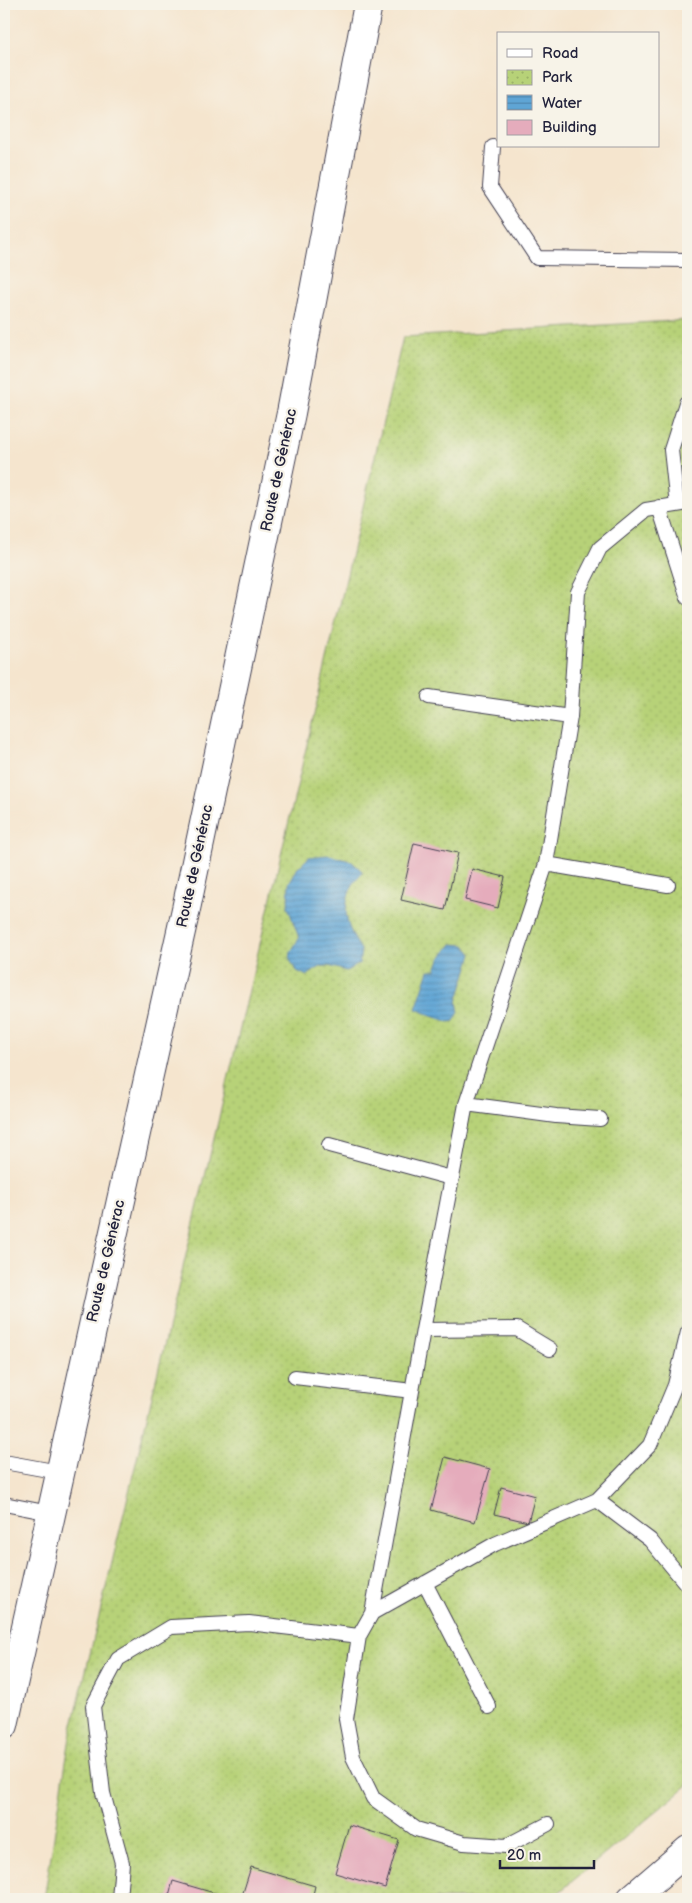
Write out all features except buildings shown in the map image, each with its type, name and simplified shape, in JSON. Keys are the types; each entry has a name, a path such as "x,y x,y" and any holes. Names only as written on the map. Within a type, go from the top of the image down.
{"street":[{"name":"Route de Générac","path":"4,1725 184,919 291,413 368,4"},
{"path":"632,1899 688,1850"}],"lane":[{"path":"493,147 490,187 537,258 688,260"},
{"path":"548,1824 506,1846 464,1843 416,1829 373,1798 353,1757 346,1719 358,1636 372,1613 466,1104 546,864 570,717 578,592 600,548 646,510 683,504 671,450 686,403 688,402"},
{"path":"660,508 688,598"},
{"path":"430,697 570,717"},
{"path":"546,864 668,885"},
{"path":"466,1104 556,1116 600,1119"},
{"path":"329,1145 451,1178"},
{"path":"423,1330 517,1329 550,1349"},
{"path":"372,1613 495,1544 597,1500 650,1446 676,1385 688,1332"},
{"path":"295,1378 412,1391"},
{"path":"4,1462 59,1472"},
{"path":"597,1500 650,1540 688,1586"},
{"path":"4,1504 50,1513"},
{"path":"425,1583 489,1706"},
{"path":"119,1899 122,1863 103,1793 93,1706 118,1659 171,1627 249,1623 358,1636"}],"green space":[{"path":"688,320 688,1785 551,1899 44,1899 70,1737 218,1122 403,337"}],"water":[{"path":"328,855 351,861 363,872 351,888 346,907 350,929 361,950 359,964 346,971 325,966 318,968 307,976 297,971 290,960 291,952 299,938 288,907 289,883 297,869 309,857"},
{"path":"452,944 465,945 472,954 457,1002 459,1012 454,1021 449,1022 416,1009 429,970 436,970 440,959"}]}
